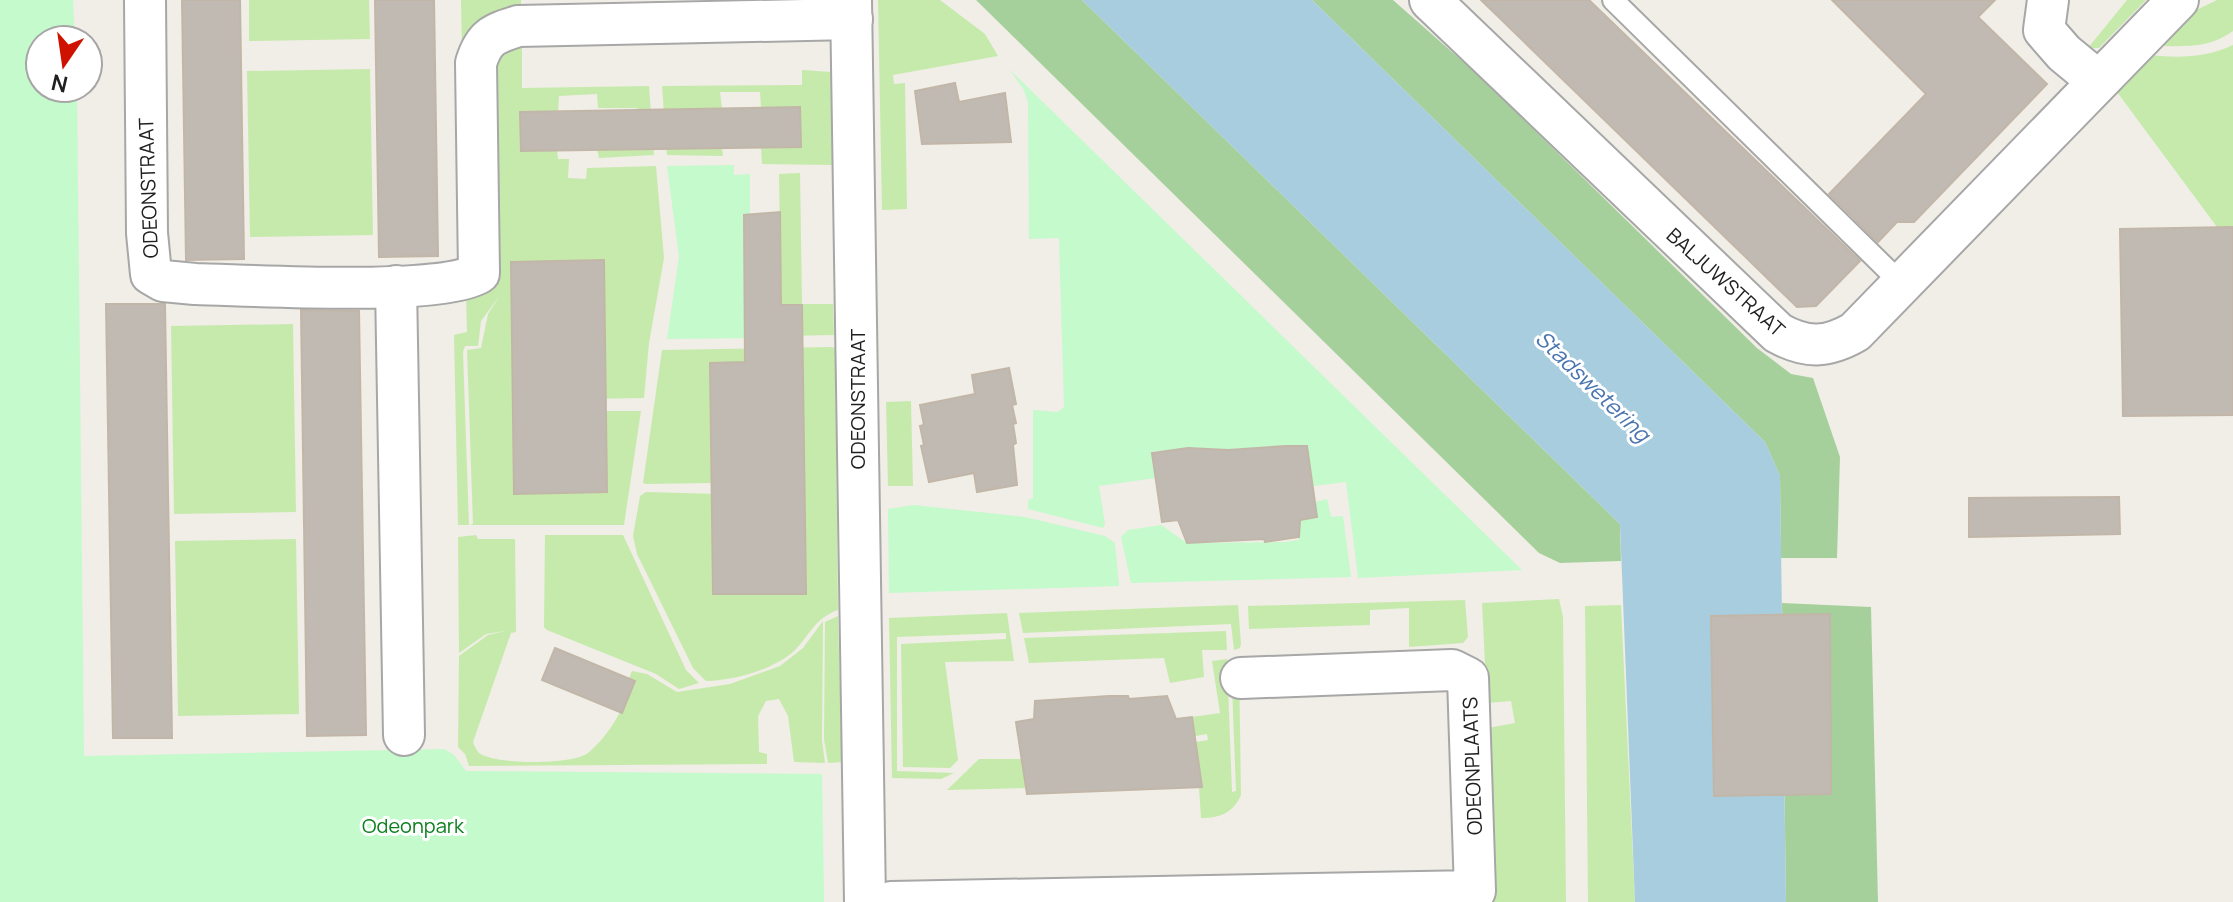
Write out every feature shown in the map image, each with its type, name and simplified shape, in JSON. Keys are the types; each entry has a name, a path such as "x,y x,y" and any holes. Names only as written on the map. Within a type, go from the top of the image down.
{"street":[{"name":"ODEONSTRAAT","path":"145,0 147,233 151,274 163,281 195,284 396,286 468,280 479,273 476,63 482,44 498,33 518,26 852,10 865,902"},
{"name":"BALJUWSTRAAT","path":"1430,0 1778,333 1796,343 1813,346 1837,342 1855,332 2178,0"},
{"path":"2048,0 2044,30 2064,53 2098,81"},
{"path":"396,286 404,735"},
{"name":"ODEONPLAATS","path":"891,902 1475,896 1468,678 1452,670 1241,678"}],"lane":[{"path":"1613,0 1902,284"}],"green space":[{"name":"Odeonpark","path":"0,0 73,0 74,24 24,24 24,104 77,104 84,756 444,749 454,755 466,771 822,774 824,902 0,902"},
{"path":"249,0 369,0 370,39 249,41"},
{"path":"461,0 521,0 521,14 462,51"},
{"path":"878,0 940,0 985,34 998,56 893,75 894,84 905,83 907,209 882,210"},
{"path":"976,0 1082,0 1620,524 1621,561 1560,563 1539,553"},
{"path":"1312,0 1393,0 1477,74 1757,348 1791,374 1813,378 1840,457 1837,558 1781,558 1780,476 1765,442"},
{"path":"2127,0 2146,0 2099,48 2088,48"},
{"path":"2217,0 2233,0 2233,31 2205,44 2154,46 2186,15"},
{"path":"522,43 522,88 649,86 654,155 599,158 597,150 637,149 637,108 598,108 597,94 559,96 558,111 520,112 521,151 557,150 558,159 569,159 568,178 586,179 587,168 656,166 664,258 649,343 644,398 586,399 604,260 511,262 514,493 607,492 606,411 641,411 624,525 469,525 458,525 454,335 467,332 466,294 495,59 503,50","holes":["500,295 488,314 481,348 467,350 473,524 469,525 465,346 478,346 481,321"]},
{"path":"2233,45 2233,227 2217,227 2117,92 1975,239 1971,233 2144,54 2190,56 2212,53"},
{"path":"370,69 373,235 250,237 247,71"},
{"path":"1009,69 1522,570 1358,578 1346,482 1313,486 1305,447 1154,451 1155,478 1099,486 1103,528 1028,509 1028,500 1033,498 1033,410 1058,412 1064,407 1059,238 1029,239 1028,102 1024,90"},
{"path":"802,70 831,72 832,165 762,164 761,148 801,147 800,108 761,108 760,92 720,92 722,109 684,149 722,148 723,156 667,155 662,86 802,85"},
{"path":"734,165 734,175 750,174 750,214 744,216 754,338 667,339 679,257 667,166"},
{"path":"800,173 802,304 833,304 834,335 782,336 802,325 801,305 781,305 779,174"},
{"path":"293,324 296,512 174,514 171,326"},
{"path":"835,348 838,610 824,618 794,651 775,664 740,677 706,681 693,668 637,554 633,536 640,496 646,492 718,494 712,517 713,594 806,593 803,361 710,363 711,483 646,484 643,483 662,350"},
{"path":"911,401 913,486 888,486 886,402"},
{"path":"1327,499 1331,517 1343,516 1351,577 1131,583 1121,537 1128,530 1161,525 1187,543 1299,540 1299,520 1317,517 1315,502"},
{"path":"914,505 1025,517 1105,536 1115,543 1119,586 889,593 888,509"},
{"path":"476,535 478,539 515,539 516,632 511,633 473,742 479,753 517,761 580,757 596,746 616,720 635,681 629,678 632,671 647,674 677,692 730,684 780,666 803,648 823,621 822,740 825,763 794,762 788,716 779,699 766,701 758,716 759,752 767,754 767,764 469,766 465,754 458,747 459,656 488,635 505,631 486,634 459,653 458,537"},
{"path":"545,535 623,535 686,670 699,683 679,689 656,674 547,630 544,627"},
{"path":"296,539 299,714 178,716 175,541"},
{"path":"1559,599 1563,617 1566,902 1491,902 1488,728 1515,723 1511,701 1487,703 1482,603"},
{"path":"1465,600 1468,637 1463,643 1409,647 1409,608 1370,610 1370,625 1249,629 1248,606"},
{"path":"1782,603 1871,607 1878,902 1786,902"},
{"path":"1238,605 1241,644 1234,650 1231,624 1023,633 1019,613"},
{"path":"1621,605 1635,902 1588,902 1585,606"},
{"path":"1007,613 1014,661 945,662 958,760 950,768 903,767 901,644 1006,639 1006,633 897,637 897,771 954,773 941,779 892,778 889,618"},
{"path":"838,616 842,762 828,763 824,739 825,622"},
{"path":"1226,631 1227,650 1202,650 1204,677 1170,683 1164,658 1029,663 1024,638"},
{"path":"1227,659 1232,792 1236,791 1231,659 1239,660 1241,795 1225,813 1201,818 1196,742 1208,740 1207,734 1195,736 1192,717 1220,713 1212,661"},
{"path":"979,759 1022,759 1027,788 947,790"}],"water":[{"name":"Stadswetering","path":"1082,0 1312,0 1765,442 1780,476 1786,902 1635,902 1620,524"}],"building":[{"path":"182,0 240,0 244,259 186,260"},
{"path":"375,0 434,0 438,256 379,257"},
{"path":"1481,0 1589,0 1860,261 1816,306 1797,307"},
{"path":"1832,0 1995,0 1978,17 2047,84 1914,222 1897,222 1878,242 1829,194 1926,94"},
{"path":"955,83 959,102 1005,93 1011,142 922,144 915,91"},
{"path":"800,107 801,147 521,151 520,112"},
{"path":"780,212 781,305 802,305 806,594 713,594 710,363 745,362 744,215"},
{"path":"2233,227 2233,415 2123,416 2120,229"},
{"path":"604,260 607,492 514,494 511,262"},
{"path":"106,304 165,304 172,738 113,738"},
{"path":"301,310 359,311 366,735 307,736"},
{"path":"1009,368 1016,404 1012,405 1016,423 1013,424 1016,443 1013,445 1017,485 977,492 974,473 929,482 921,446 924,445 920,426 924,425 920,405 975,394 972,375"},
{"path":"1307,446 1317,517 1300,520 1299,537 1265,542 1264,539 1187,543 1178,520 1162,522 1152,453 1188,448 1228,450"},
{"path":"2119,497 2120,534 1969,537 1969,498"},
{"path":"1830,614 1831,794 1714,796 1711,616"},
{"path":"555,648 635,681 622,713 542,680"},
{"path":"1128,696 1129,699 1167,696 1176,719 1192,717 1202,787 1027,794 1016,722 1034,719 1035,701"}]}
